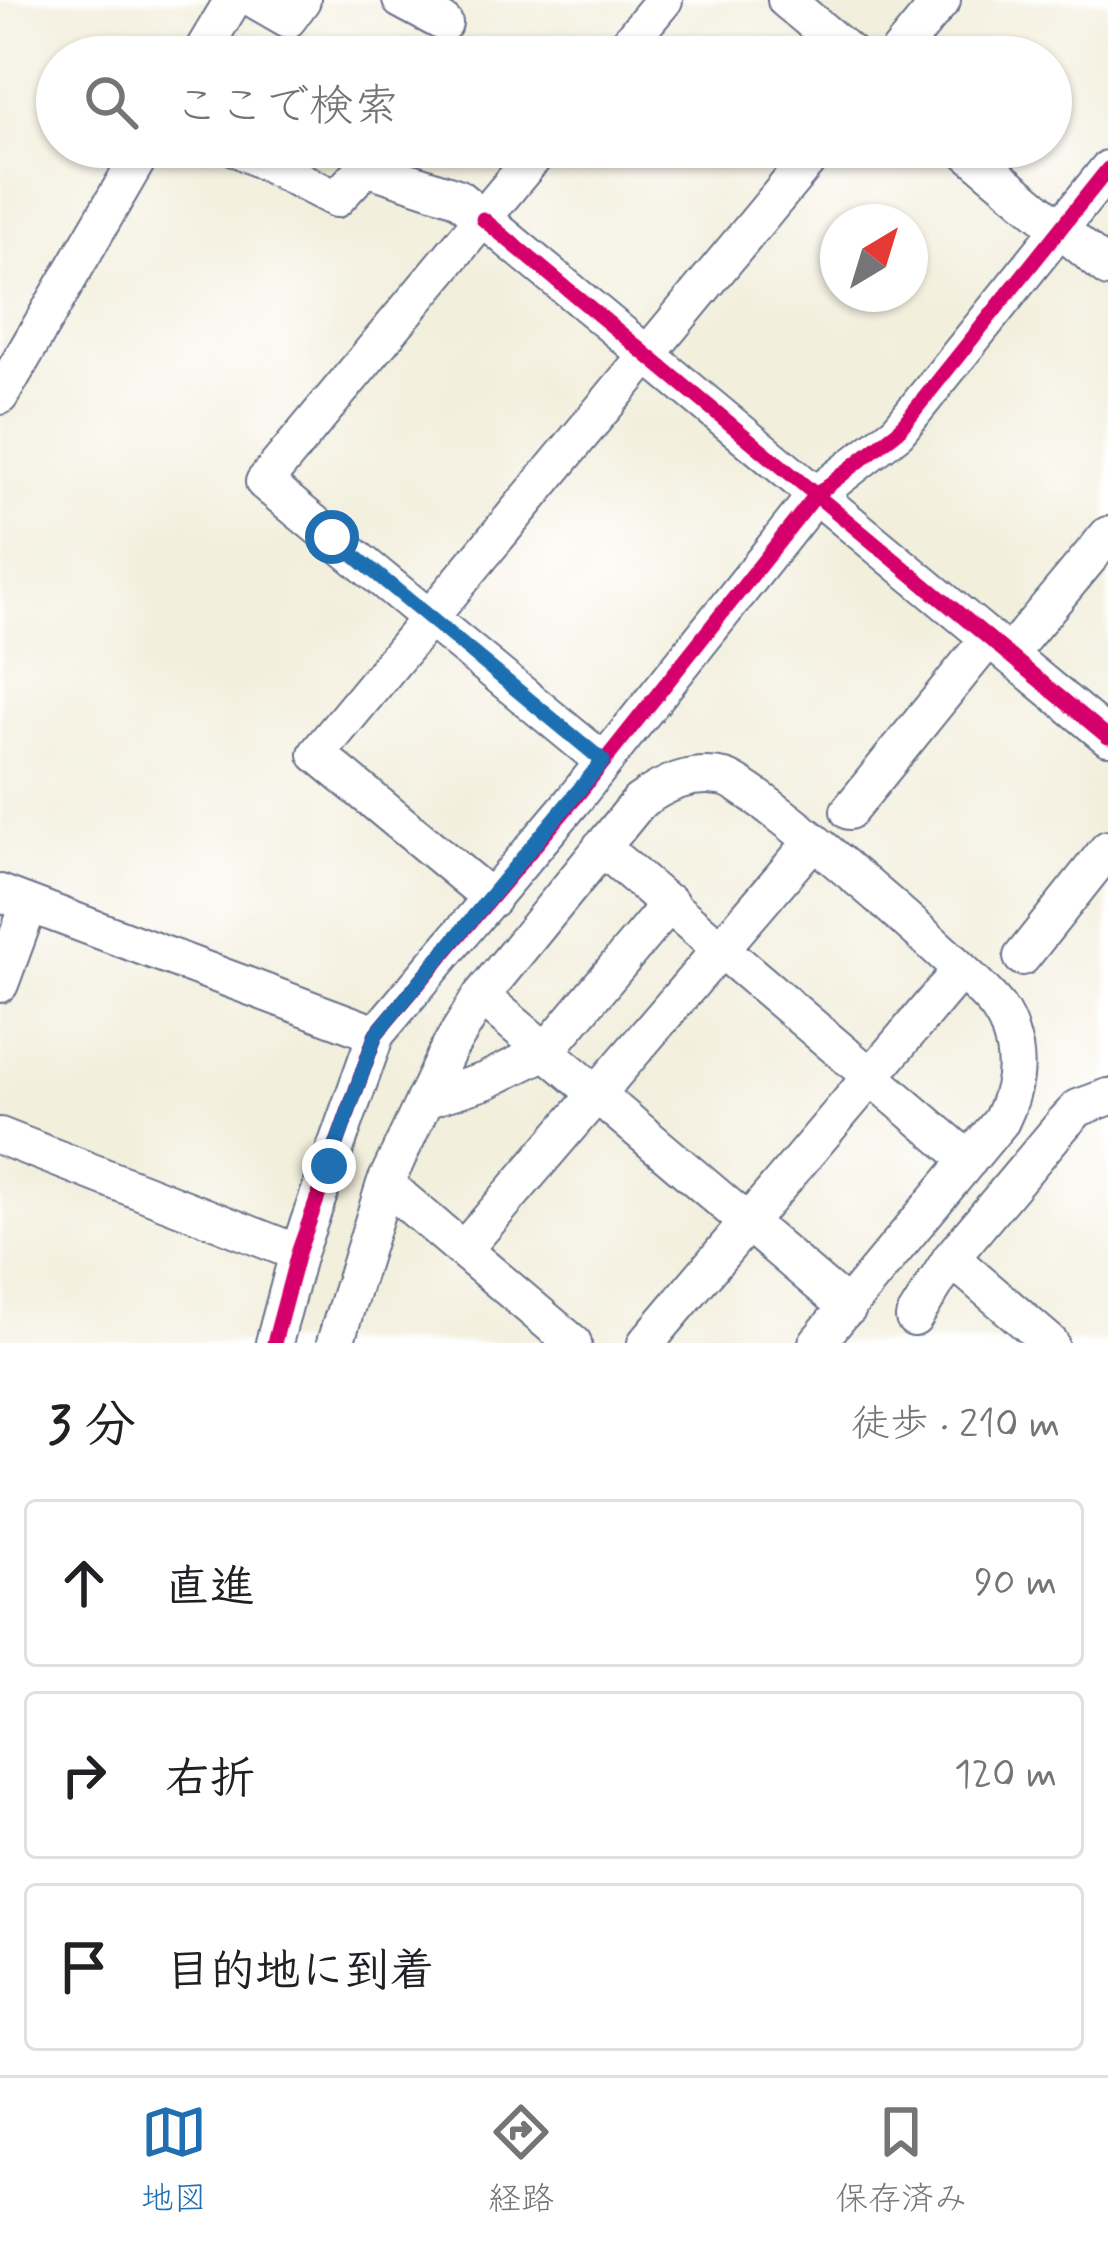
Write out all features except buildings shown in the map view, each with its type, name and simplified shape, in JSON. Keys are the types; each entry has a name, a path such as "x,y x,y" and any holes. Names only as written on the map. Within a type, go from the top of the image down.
{"street":[{"path":"212,36 233,0"},
{"path":"255,0 288,19 302,0"},
{"path":"401,0 444,23"},
{"path":"634,36 664,0"},
{"path":"786,0 829,36"},
{"path":"912,36 942,0"},
{"path":"0,396 133,168"},
{"path":"276,168 336,199 364,168"},
{"path":"372,168 457,197 1108,736"},
{"path":"525,168 264,482 603,761"},
{"path":"492,899 317,754 801,168"},
{"path":"987,168 1108,269"},
{"path":"274,1343 298,1253 376,1034 492,899 816,495 898,431 1108,169"},
{"path":"849,811 1108,535"},
{"path":"335,1343 385,1184 481,996 639,802 663,784 692,777 728,778 768,803 813,841 998,1007 1016,1057 1016,1082 1001,1121 817,1343"},
{"path":"464,1249 813,841"},
{"path":"602,847 969,1160"},
{"path":"1022,957 1108,849"},
{"path":"0,984 15,899 376,1034"},
{"path":"424,1100 485,1081 546,1051 670,903"},
{"path":"646,1343 960,971"},
{"path":"481,996 848,1308"},
{"path":"914,1318 951,1258 1064,1123 1078,1108 1108,1096"},
{"path":"0,1136 298,1253"},
{"path":"385,1184 573,1343"},
{"path":"951,1258 1050,1343"}],"cycle path":[{"path":"274,1343 298,1253 376,1034 572,802 816,495 898,431 1108,169"},
{"path":"483,219 1108,737"}],"route":[{"path":"329,1166 376,1034 603,761 332,537"}]}
